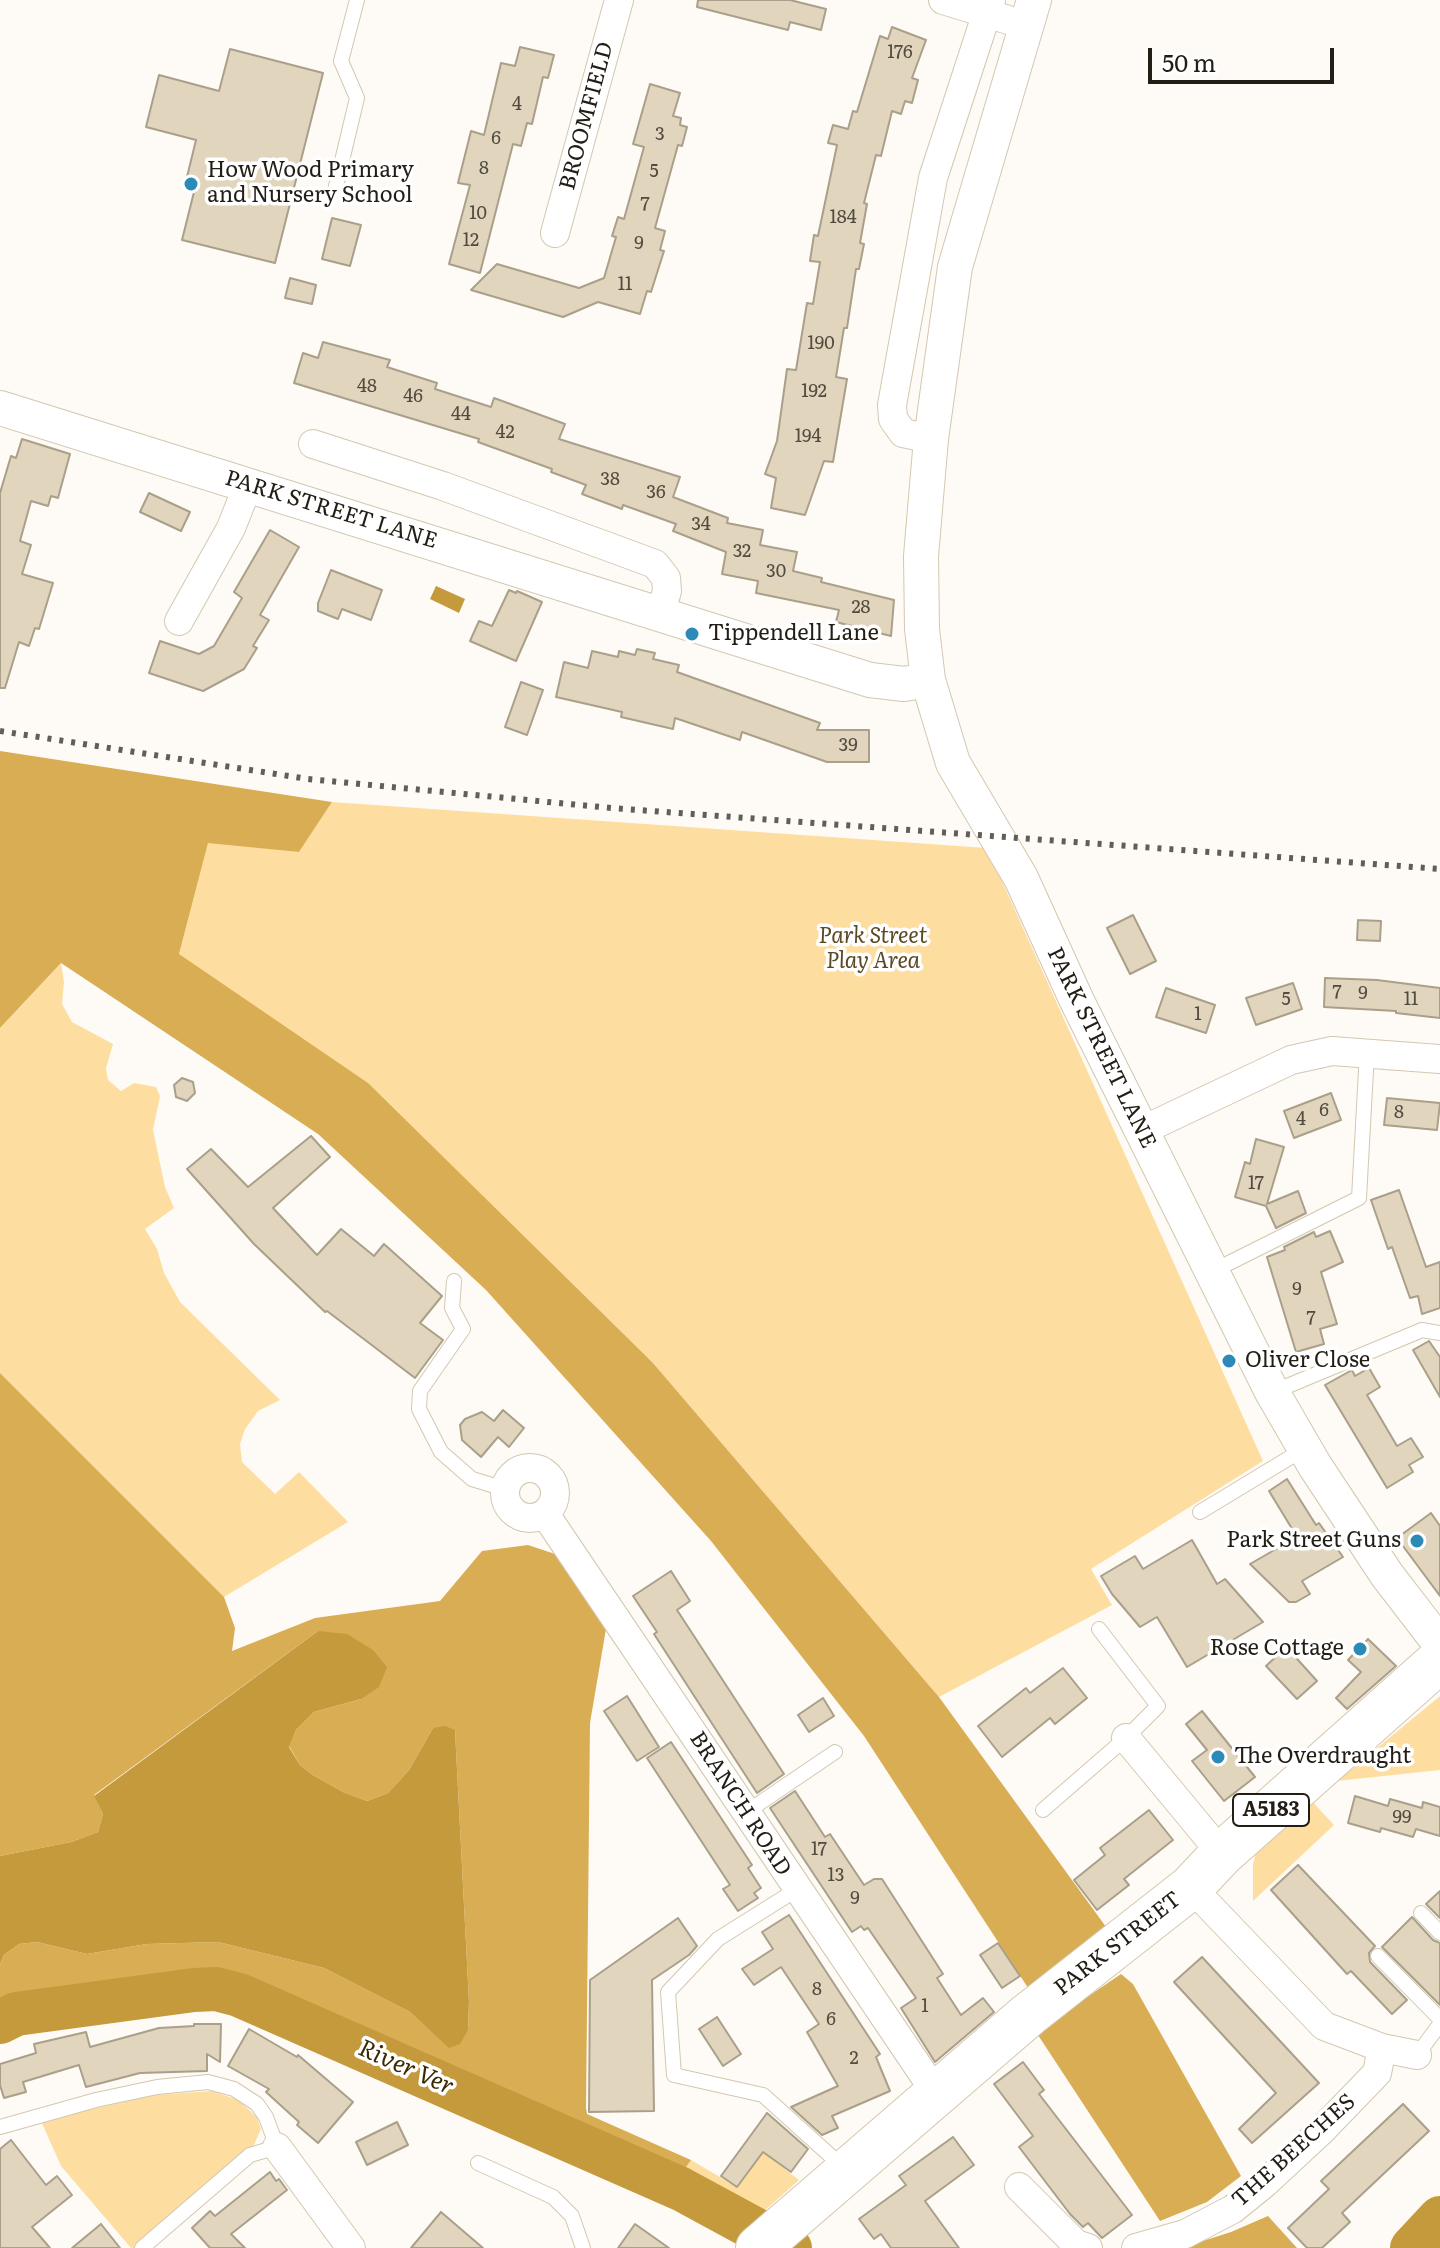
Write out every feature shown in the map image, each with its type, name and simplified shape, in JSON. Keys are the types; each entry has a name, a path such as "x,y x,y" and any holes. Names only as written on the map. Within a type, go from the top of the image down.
{"main road":[{"name":"PARK STREET","path":"774,2234 1028,2015 1191,1887 1222,1854 1440,1660"}],"street":[{"name":"BROOMFIELD","path":"555,233 619,0"},
{"path":"928,680 922,629 921,556 931,439 955,267 1030,12 943,0"},
{"path":"931,439 903,433 893,419 892,405 933,178 988,6"},
{"name":"PARK STREET LANE","path":"0,408 870,680 904,684 928,680 953,763 1021,878 1141,1131 1272,1392 1387,1575 1440,1644"},
{"path":"313,444 443,486 655,564 666,578 667,591 660,615"},
{"path":"179,621 231,528 248,485"},
{"path":"1141,1131 1291,1060 1332,1051 1440,1059"},
{"path":"535,1468 551,1479 555,1498 545,1514 536,1518 517,1514 505,1498 505,1489 516,1472 535,1468"},
{"name":"BRANCH ROAD","path":"545,1514 748,1811 796,1890 936,2093"},
{"path":"1126,1738 1222,1854"},
{"path":"1191,1887 1324,2026 1382,2048 1417,2055"},
{"name":"THE BEECHES","path":"1136,2248 1185,2234 1233,2209 1321,2131 1377,2073 1382,2048"},
{"path":"277,2147 349,2247"},
{"path":"1019,2187 1076,2244 1088,2248"}],"lane":[{"path":"336,186 357,98 341,61 357,0"},
{"path":"1210,1272 1359,1198 1367,1052"},
{"path":"454,1281 452,1308 463,1329 420,1391 419,1409 441,1452 472,1479 505,1489"},
{"path":"1272,1392 1422,1330 1440,1333"},
{"path":"1200,1512 1305,1449"},
{"path":"1043,1810 1158,1706 1099,1629"},
{"path":"748,1811 835,1752"},
{"path":"796,1890 718,1939 668,1992 674,2075 763,2095 846,2170"},
{"path":"1421,1913 1440,1933"},
{"path":"1378,1956 1440,2022 1417,2055"},
{"path":"0,2127 96,2100 157,2087 208,2082 234,2089 257,2104 266,2117 277,2147 250,2155 142,2248"},
{"path":"478,2163 553,2197 572,2216 583,2248"}],"green space":[{"name":"Park Street Play Area","path":"332,802 987,848 1263,1461 1091,1569 1112,1605 939,1697 653,1363 179,954 208,842 299,852"},
{"path":"61,963 64,982 62,1004 72,1022 113,1044 106,1068 108,1080 121,1091 134,1083 156,1087 160,1096 153,1130 165,1187 174,1208 145,1229 157,1249 164,1273 180,1302 280,1400 258,1411 245,1429 240,1444 242,1462 275,1494 299,1472 348,1522 224,1597 0,1373 0,1028"},
{"path":"1440,1696 1440,1770 1337,1781"},
{"path":"1310,1799 1334,1825 1253,1901 1253,1864 1258,1844"},
{"path":"212,2091 238,2100 257,2117 261,2129 254,2145 135,2248 131,2248 61,2166 41,2121 153,2095"},
{"path":"763,2152 799,2180 753,2221 678,2179 691,2160 737,2187"}],"shaded area":[{"path":"436,586 465,599 459,613 430,599"},
{"path":"0,751 332,802 299,852 208,843 179,954 368,1083 653,1363 939,1697 1109,1931 1032,1994 864,1736 711,1541 486,1290 318,1134 61,963 0,1028"},
{"path":"0,1373 224,1597 235,1628 232,1651 315,1618 440,1601 482,1551 528,1545 555,1554 607,1623 590,1723 587,2114 691,2160 678,2179 580,2131 227,1977 127,1994 55,2002 0,2014 0,1964 4,1955 19,1944 37,1942 87,1954 147,1944 218,1942 324,1968 410,2012 449,2047 468,2030 469,2002 455,1730 433,1728 409,1770 388,1793 367,1801 313,1775 300,1765 289,1746 296,1730 314,1712 361,1699 318,1631 94,1795 103,1814 98,1832 71,1842 0,1856"},
{"path":"318,1631 347,1634 373,1650 387,1667 379,1687 361,1699 314,1712 296,1730 289,1747 300,1765 313,1775 367,1801 388,1793 409,1770 433,1728 445,1726 455,1730 469,2002 468,2030 460,2044 449,2048 410,2012 324,1968 218,1942 147,1944 87,1954 37,1942 19,1944 4,1955 0,1964 0,1856 71,1842 98,1832 103,1814 94,1796"},
{"path":"1121,1974 1133,1984 1241,2176 1207,2202 1160,2221 1036,2032"},
{"path":"1268,2216 1297,2248 1181,2248 1231,2232"}],"building":[{"path":"698,0 790,0 826,9 821,30 790,22 788,30 697,7"},
{"path":"892,27 926,40 912,78 918,80 912,103 905,101 901,114 892,111 881,156 876,155 864,203 867,204 860,243 864,244 859,269 856,269 836,377 847,379 833,462 824,461 805,515 771,508 776,478 765,474 777,441 787,369 796,370 807,303 813,304 820,262 810,261 837,145 828,143 833,125 848,129 853,111 857,112 880,36 888,39"},
{"path":"520,47 554,55 548,78 543,77 532,124 527,123 521,146 513,144 480,273 449,264 470,185 458,183 471,131 484,135 501,63 515,66"},
{"path":"230,49 323,73 275,263 182,240 196,184 186,181 196,140 146,127 159,75 219,91"},
{"path":"650,84 680,93 673,116 681,118 680,125 687,127 682,146 678,145 655,228 665,231 660,250 664,251 651,292 647,291 640,314 598,302 563,317 471,290 497,264 579,288 604,278 616,237 612,236 618,217 624,219 644,147 633,144"},
{"path":"332,218 361,225 350,266 322,259"},
{"path":"290,278 316,285 312,304 285,298"},
{"path":"323,342 390,360 387,367 437,383 435,389 491,407 494,398 565,424 559,439 680,477 673,497 728,518 727,523 763,530 760,545 797,552 793,571 822,578 821,582 894,600 891,636 836,622 839,610 756,593 758,581 722,574 726,552 673,531 676,524 582,494 586,485 551,472 552,469 478,442 479,439 294,383 303,353 318,358"},
{"path":"22,439 70,454 58,498 51,496 48,506 31,501 20,541 31,545 22,574 53,583 39,629 35,628 29,646 19,642 5,688 0,688 0,493 11,456 16,458"},
{"path":"149,493 190,512 181,531 140,512"},
{"path":"270,530 299,547 260,615 269,620 253,646 257,648 244,669 203,691 149,673 160,641 199,654 214,646 242,598 234,592"},
{"path":"331,570 382,590 371,620 342,609 338,619 318,611 318,603"},
{"path":"509,590 542,602 516,661 470,641 479,621 492,626"},
{"path":"637,649 655,653 653,659 679,665 677,672 820,723 817,730 869,730 869,762 827,762 742,732 740,740 675,718 673,729 621,717 622,712 556,697 564,662 588,668 592,651 618,657 619,651 635,655"},
{"path":"521,682 543,690 527,735 505,727"},
{"path":"1133,915 1156,961 1130,974 1107,928"},
{"path":"1358,920 1381,921 1380,941 1357,940"},
{"path":"1325,978 1377,980 1440,988 1440,1018 1396,1011 1324,1007"},
{"path":"1293,983 1302,1009 1256,1025 1246,998"},
{"path":"1166,988 1215,1005 1206,1033 1156,1017"},
{"path":"182,1078 193,1082 195,1093 187,1101 176,1097 174,1085"},
{"path":"1331,1093 1341,1120 1294,1138 1284,1111"},
{"path":"1387,1098 1440,1103 1437,1130 1384,1125"},
{"path":"311,1136 330,1157 273,1208 317,1255 341,1229 374,1256 384,1244 442,1296 420,1323 443,1340 415,1378 325,1312 254,1244 187,1169 211,1149 248,1187"},
{"path":"1256,1139 1284,1147 1267,1204 1298,1191 1306,1213 1276,1228 1266,1206 1235,1197 1245,1162 1250,1164"},
{"path":"1399,1190 1426,1267 1440,1262 1440,1308 1422,1314 1418,1296 1410,1298 1392,1247 1388,1249 1371,1200"},
{"path":"1330,1231 1343,1262 1321,1272 1337,1324 1320,1329 1324,1344 1296,1352 1267,1257 1314,1232 1316,1237"},
{"path":"1429,1341 1440,1357 1440,1397 1413,1350"},
{"path":"1369,1368 1380,1387 1367,1395 1397,1446 1411,1438 1423,1457 1409,1465 1413,1472 1387,1488 1325,1385 1352,1370 1355,1376"},
{"path":"503,1410 524,1428 509,1447 498,1437 481,1457 462,1440 460,1425 465,1419 482,1412 494,1421"},
{"path":"1287,1479 1316,1525 1319,1523 1343,1557 1302,1581 1310,1594 1296,1602 1289,1602 1250,1564 1297,1537 1269,1491"},
{"path":"1431,1513 1440,1526 1440,1596 1397,1538"},
{"path":"1192,1540 1217,1584 1225,1579 1263,1622 1187,1667 1157,1617 1140,1627 1101,1576 1135,1556 1143,1569"},
{"path":"671,1571 690,1601 677,1610 784,1774 757,1793 654,1634 657,1632 633,1596"},
{"path":"1368,1639 1396,1666 1347,1709 1336,1698 1361,1672 1348,1660"},
{"path":"1282,1651 1290,1651 1317,1681 1297,1699 1266,1666"},
{"path":"1063,1668 1087,1698 1055,1724 1050,1718 1002,1757 978,1726 1026,1688 1030,1693"},
{"path":"627,1696 659,1747 637,1761 604,1711"},
{"path":"823,1698 834,1716 809,1732 798,1715"},
{"name":"The Overdraught","path":"1202,1711 1255,1777 1224,1801 1192,1761 1207,1750 1186,1724"},
{"path":"671,1742 752,1865 748,1868 761,1888 754,1893 758,1898 738,1911 723,1889 730,1885 647,1758"},
{"path":"795,1791 825,1837 830,1834 864,1885 874,1879 882,1879 943,1974 937,1978 961,2015 983,1998 994,2012 935,2062 901,2008 916,1998 868,1928 864,1930 861,1926 852,1932 770,1808"},
{"path":"1355,1796 1388,1806 1390,1799 1422,1808 1423,1802 1440,1807 1440,1836 1416,1829 1413,1837 1348,1823"},
{"path":"1149,1810 1173,1840 1124,1879 1129,1885 1097,1910 1074,1880 1105,1855 1100,1848"},
{"path":"1298,1865 1375,1946 1369,1953 1370,1962 1407,2000 1392,2014 1351,1971 1347,1974 1271,1890"},
{"path":"1440,1891 1440,1918 1426,1904"},
{"path":"789,1915 880,2054 876,2057 890,2091 832,2116 838,2128 822,2135 791,2107 838,2086 807,2032 819,2024 781,1967 754,1985 742,1969 773,1949 762,1932"},
{"path":"1412,1917 1433,1940 1440,1943 1440,2005 1382,1947"},
{"path":"678,1918 697,1946 652,1980 654,2111 589,2112 590,1980"},
{"path":"998,1943 1020,1976 1002,1988 980,1955"},
{"path":"1202,1957 1319,2083 1252,2143 1239,2129 1276,2093 1174,1982"},
{"path":"717,2017 741,2054 723,2066 699,2029"},
{"path":"221,2024 220,2062 207,2054 207,2071 140,2073 86,2087 79,2065 23,2082 26,2092 4,2098 0,2085 0,2064 36,2053 34,2044 86,2032 90,2047 159,2028"},
{"path":"249,2029 298,2055 353,2102 318,2143 266,2092 269,2089 228,2066"},
{"path":"1023,2062 1044,2090 1039,2094 1132,2215 1102,2238 1088,2223 1083,2227 1070,2214 1019,2147 1033,2136 994,2084"},
{"path":"1403,2104 1429,2131 1342,2213 1350,2222 1322,2248 1307,2248 1288,2228 1329,2189 1321,2181"},
{"path":"767,2113 808,2149 791,2172 763,2152 737,2187 721,2176"},
{"path":"397,2122 408,2145 367,2165 356,2142"},
{"path":"953,2137 974,2165 925,2201 959,2248 891,2248 881,2234 874,2239 859,2219 906,2185 899,2176"},
{"path":"11,2140 46,2185 57,2176 72,2195 32,2227 50,2248 0,2248 0,2149"},
{"path":"270,2172 287,2190 231,2234 245,2248 210,2248 192,2228 210,2211 215,2216"},
{"path":"441,2212 483,2248 411,2248"},
{"path":"101,2224 120,2248 72,2248"},
{"path":"635,2224 669,2248 618,2248"}],"waterway":[{"name":"River Ver","path":"0,2022 16,2014 194,1990 216,1989 239,1995 681,2189 790,2248"},
{"name":"River Ver","path":"1412,2248 1440,2218"}],"railway":[{"path":"0,731 308,779 611,808 1440,869"}],"place":[{"name":"How Wood Primary and Nursery School","path":"191,184"},
{"name":"Tippendell Lane","path":"692,634"},
{"name":"Oliver Close","path":"1229,1361"},
{"name":"Park Street Guns","path":"1417,1541"},
{"name":"Rose Cottage","path":"1360,1649"},
{"name":"The Overdraught","path":"1218,1757"}]}
